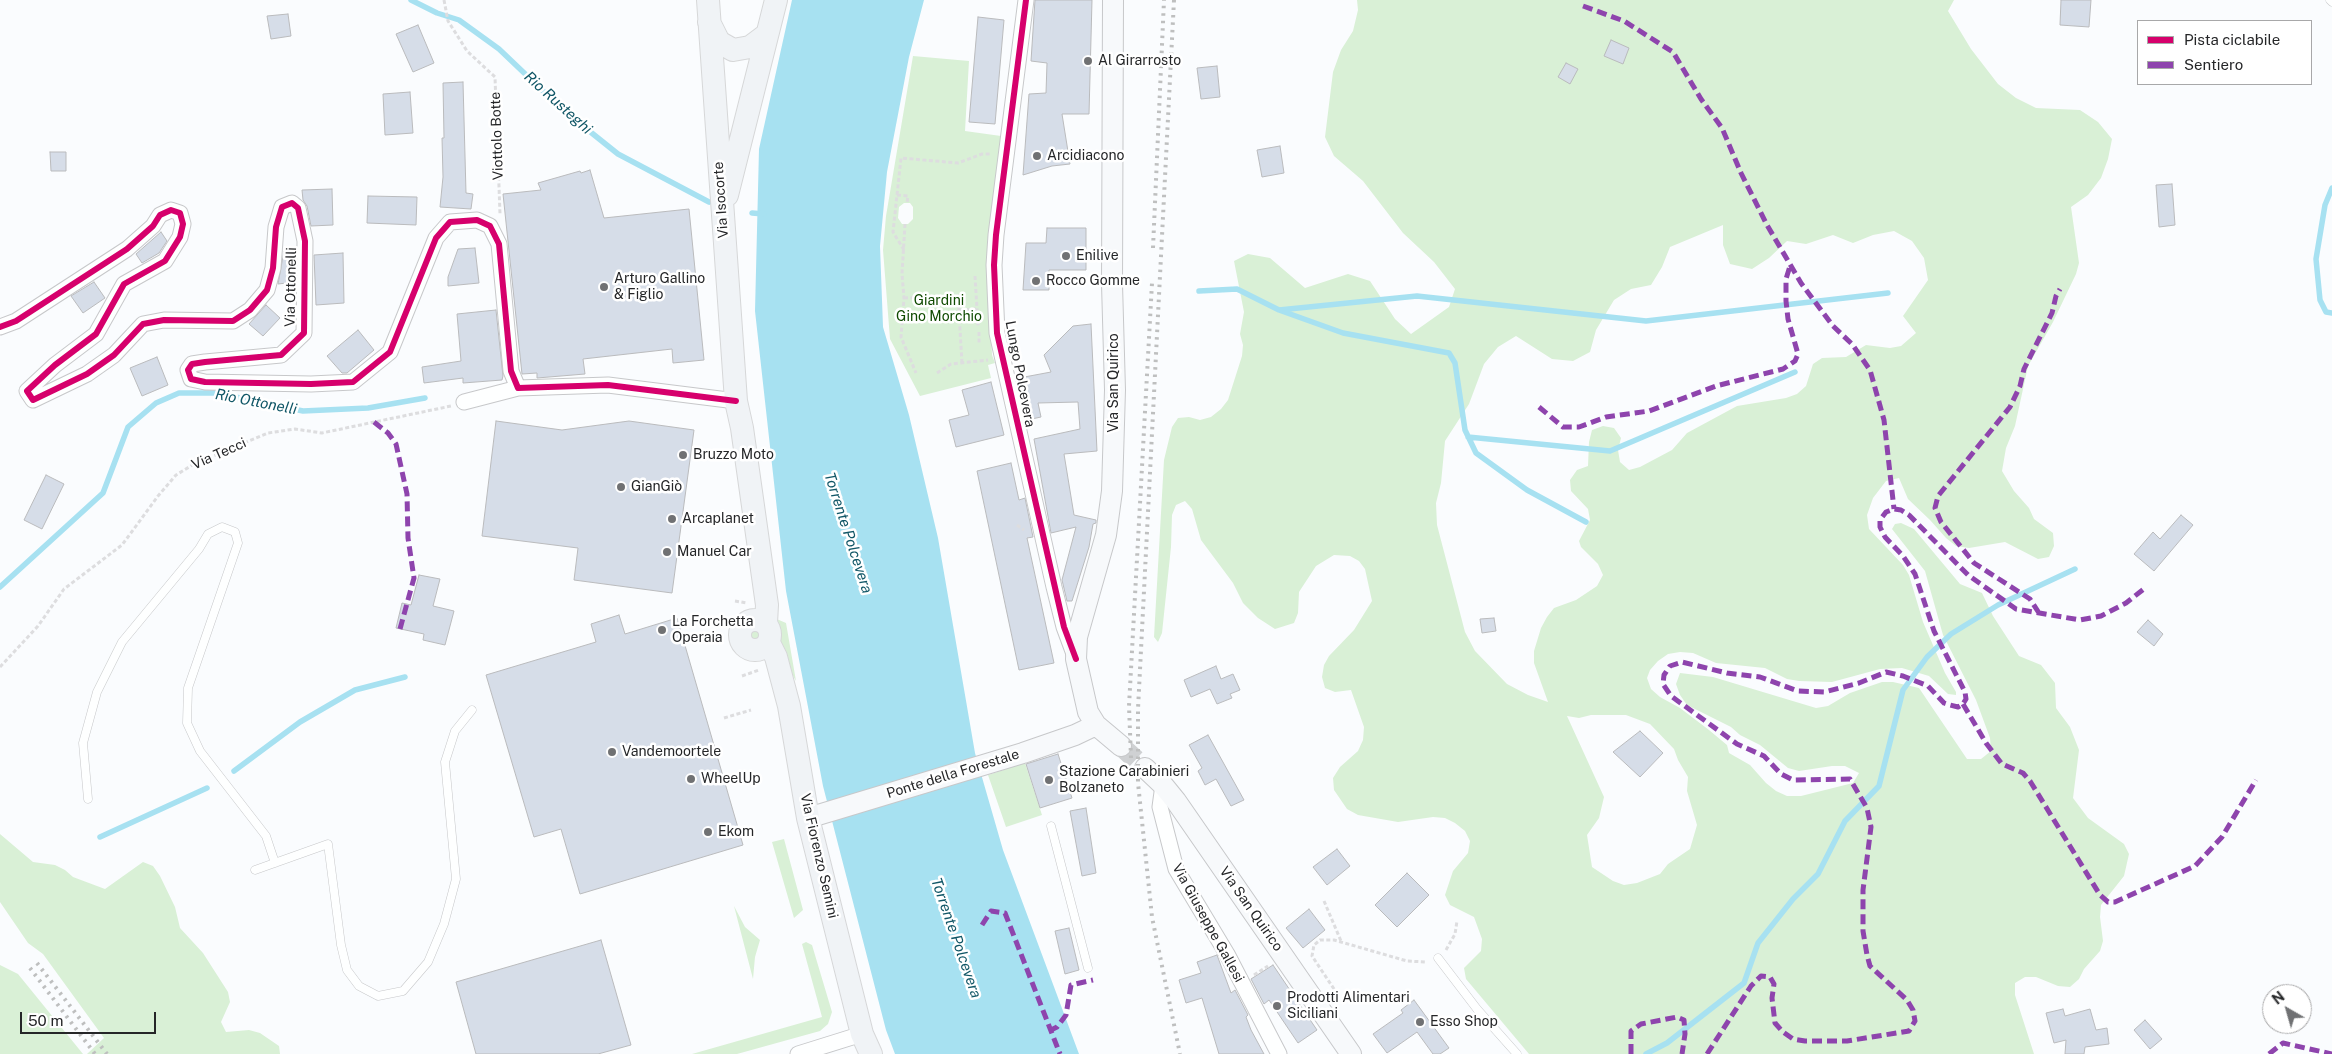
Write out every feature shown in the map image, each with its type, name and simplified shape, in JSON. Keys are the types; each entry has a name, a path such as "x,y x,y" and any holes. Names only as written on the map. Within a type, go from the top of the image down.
{"main road":[{"path":"722,218 776,0"},
{"name":"Via San Quirico","path":"1113,0 1112,284 1115,390 1112,491 1106,535 1077,637 1076,659 1088,712 1096,724 1121,746"},
{"path":"708,11 720,42 733,50 750,47 766,35"},
{"name":"Via Isocorte","path":"708,11 736,400"},
{"name":"Via Fiorenzo Semini","path":"736,400 742,428 764,634 789,706 808,818 865,1047"},
{"name":"Ponte della Forestale","path":"808,818 1075,736 1096,724"},
{"name":"Via San Quirico","path":"1146,768 1163,785 1351,1054"}],"street":[{"name":"Lungo Polcevera","path":"1026,0 996,235 994,265 997,333 1054,587 1064,627 1076,659"},
{"name":"Via Ottonelli","path":"0,327 16,320 127,249 153,226 160,215 171,210 180,213 183,224 180,237 165,261 124,284 96,334 55,365 27,391 33,400 87,374 114,355 143,324 164,320 233,321 250,310 267,290 273,268 276,227 282,207 292,203 298,208 305,241 304,333 281,356 192,364 188,370 191,379 205,382 311,384 353,382 390,352 436,238 450,222 477,220 490,226"},
{"path":"490,226 499,244 511,372 518,388"},
{"path":"464,402 518,388 608,385 736,400"},
{"name":"Via Giuseppe Gallesi","path":"1163,785 1160,807 1176,869 1227,954 1279,1054"},
{"path":"798,1054 865,1047"}],"lane":[{"path":"88,799 83,743 97,692 122,642 199,549 208,534 222,527 235,532 238,543 188,688 187,723 200,752 266,836 275,863"},
{"path":"255,870 328,844 341,944 347,970 359,986 378,996 403,991 428,962 444,924 456,879 445,762 455,731 472,710"},
{"path":"1051,826 1088,968"},
{"path":"1438,958 1477,1009 1517,1054"}],"path":[{"path":"904,250 893,232 897,212 901,158 958,163 982,154"},
{"path":"897,195 908,196 907,203"},
{"path":"905,224 904,298 900,337 916,373"},
{"path":"959,310 977,309 975,276"},
{"path":"904,298 958,296 962,363"},
{"path":"937,373 951,364 994,360"},
{"path":"735,601 764,634 742,676"},
{"path":"724,718 751,710"},
{"path":"1324,901 1341,941"},
{"path":"1338,995 1312,956 1314,945 1320,940 1341,941 1407,961"},
{"path":"1241,983 1274,962"}],"green space":[{"path":"1357,0 1954,0 1948,11 1971,49 1998,84 2016,98 2036,108 2080,110 2098,122 2112,139 2108,159 2101,178 2088,195 2071,207 2079,263 2076,274 2053,322 2028,366 2015,426 2006,448 2002,471 2014,491 2029,508 2034,519 2053,533 2054,546 2049,557 2038,559 2005,542 1969,548 1956,546 1908,499 1899,478 1886,481 1873,498 1867,515 1869,529 1903,565 1909,575 1923,622 1956,695 1948,694 1929,676 1902,668 1880,669 1832,682 1799,681 1787,679 1765,668 1716,663 1693,653 1680,652 1668,654 1658,661 1650,670 1647,678 1651,689 1660,697 1680,708 1709,730 1727,745 1729,753 1750,765 1766,783 1776,791 1787,796 1801,796 1853,783 1859,773 1845,766 1799,771 1788,768 1760,745 1740,735 1731,727 1687,705 1680,695 1676,684 1680,673 1713,677 1816,708 1828,706 1850,693 1882,682 1893,682 1919,688 1967,759 1981,759 1991,751 1990,738 1976,700 1943,635 1925,571 1892,529 1895,524 1901,523 1914,529 1960,584 1982,593 1993,616 2019,656 2041,665 2055,683 2056,708 2070,727 2079,750 2073,798 2088,818 2124,844 2129,854 2124,876 2101,905 2100,917 2103,941 2100,951 2084,969 2079,979 2070,987 2058,986 2036,977 2025,977 2015,983 2015,995 2034,1054 1529,1054 1466,979 1464,968 1481,951 1482,939 1474,917 1450,905 1445,895 1453,871 1468,853 1470,841 1465,831 1445,818 1433,817 1398,822 1358,815 1347,809 1334,790 1333,778 1340,767 1358,751 1363,740 1364,727 1351,690 1335,692 1325,688 1322,677 1324,665 1329,656 1354,630 1372,601 1365,569 1359,561 1350,556 1334,555 1316,566 1299,592 1298,613 1294,623 1275,629 1258,618 1243,603 1233,583 1201,540 1192,509 1185,501 1176,505 1172,515 1171,547 1162,633 1158,642 1154,637 1164,460 1172,427 1178,418 1189,417 1200,420 1211,417 1221,409 1228,400 1242,356 1243,345 1240,334 1244,312 1234,261 1248,254 1270,258 1305,288 1348,274 1370,281 1395,319 1411,334 1449,307 1455,289 1434,262 1403,233 1363,181 1334,156 1325,137 1333,72 1341,50 1353,31 1358,10","holes":["1723,225 1723,245 1730,264 1752,269 1769,258 1787,241 1806,244 1833,235 1853,243 1873,235 1894,231 1912,241 1924,258 1928,280 1903,316 1916,333 1901,346 1890,348 1866,345 1846,357 1822,358 1813,364 1806,386 1797,394 1786,398 1737,406 1687,433 1672,450 1640,467 1629,470 1620,462 1618,450 1621,438 1614,428 1603,426 1592,430 1589,442 1588,466 1577,470 1570,480 1571,491 1588,509 1590,520 1579,541 1581,547 1598,564 1603,575 1597,586 1576,600 1554,608 1547,617 1541,628 1534,651 1534,663 1548,702 1528,695 1507,684 1475,651 1465,632 1437,525 1436,503 1441,483 1445,441 1469,404 1484,364 1498,347 1516,336 1552,359 1573,361 1590,352 1596,330 1614,300 1631,289 1651,285 1662,267 1670,247","1591,715 1626,715 1650,724 1674,749 1688,777 1687,791 1697,825 1690,849 1668,864 1660,874 1637,883 1624,885 1613,881 1592,867 1587,835 1599,818 1604,797 1567,716 1579,718"]},
{"name":"Giardini Gino Morchio","path":"913,56 969,61 965,131 1001,136 988,264 992,355 995,363 988,365 991,378 920,396 890,339 883,250 886,216","holes":["904,203 910,203 913,207 913,219 908,224 902,224 898,218 899,207"]},
{"path":"772,617 786,623 796,681 778,650"},
{"path":"755,622 765,627 759,647 747,645 744,640 745,628"},
{"path":"1025,763 1042,815 1006,827 988,775"},
{"path":"0,834 33,862 55,865 73,877 105,889 143,862 153,866 175,907 180,928 203,953 228,992 230,1002 221,1022 226,1032 249,1030 260,1033 279,1046 280,1054 87,1054 104,1038 43,954 28,943 0,902"},
{"path":"784,839 803,910 794,918 772,842"},
{"path":"734,906 745,927 760,940 755,957 753,979"},
{"path":"806,942 812,945 832,1012 828,1024 820,1031 737,1054 692,1054 822,1017 802,944"},
{"path":"0,965 18,974 83,1054 0,1054"}],"water":[{"name":"Torrente Polcevera","path":"792,0 924,0 909,57 887,172 880,246 883,327 909,415 938,538 975,753 1003,850 1079,1054 895,1054 886,1030 823,786 786,591 755,311 759,149"}],"building":[{"path":"1035,0 1092,0 1089,114 1062,114 1070,164 1052,166 1023,175 1029,94 1046,93 1047,63 1031,61"},
{"path":"2061,0 2091,0 2089,27 2060,25"},
{"path":"288,14 291,36 271,39 267,16"},
{"path":"978,17 1004,20 995,124 969,122"},
{"path":"418,25 434,63 413,72 396,34"},
{"path":"1611,40 1629,48 1623,64 1604,56"},
{"path":"1566,63 1578,69 1570,84 1558,77"},
{"path":"1217,66 1220,97 1201,99 1197,68"},
{"path":"463,82 466,193 473,194 471,209 440,207 443,177 442,138 444,138 443,83"},
{"path":"410,92 413,133 385,135 383,94"},
{"path":"1280,146 1284,173 1262,177 1257,150"},
{"path":"50,152 66,152 66,171 51,171"},
{"name":"Arturo Gallino & Figlio","path":"590,170 604,218 689,209 704,360 673,363 672,349 583,359 585,374 537,378 537,373 522,374 503,194 541,190 538,183"},
{"path":"2172,184 2175,225 2159,227 2156,185"},
{"path":"332,189 333,225 311,226 302,190"},
{"path":"368,196 417,197 416,225 367,223"},
{"path":"1047,228 1086,228 1086,270 1049,270 1049,290 1023,290 1026,243 1046,243"},
{"path":"161,232 167,241 159,253 142,263 136,254"},
{"path":"475,248 479,283 448,286 448,277 458,249"},
{"path":"296,250 295,282 278,284 284,251"},
{"path":"343,253 344,303 316,305 314,255"},
{"path":"94,282 105,298 83,313 71,296"},
{"path":"266,305 280,318 263,336 249,324"},
{"path":"496,310 502,380 463,383 463,378 424,383 422,367 461,361 457,314"},
{"path":"1091,324 1097,451 1064,454 1074,515 1096,520 1096,523 1093,524 1089,547 1072,601 1067,601 1062,580 1076,527 1051,533 1034,439 1080,429 1078,402 1038,403 1041,417 1027,420 1019,378 1051,372 1044,355 1073,326"},
{"path":"358,330 374,350 347,373 342,373 327,356"},
{"path":"157,357 168,385 142,396 130,368"},
{"path":"991,382 1004,435 956,447 949,420 969,415 962,390"},
{"name":"GianGiò","path":"496,421 562,430 629,421 694,430 672,593 574,580 578,548 482,536"},
{"path":"1011,463 1019,500 1025,498 1033,537 1027,538 1054,663 1019,670 977,471"},
{"path":"46,475 64,484 42,529 24,520"},
{"path":"2181,515 2193,525 2154,571 2134,554 2153,532 2160,539"},
{"path":"419,575 440,579 433,606 454,611 445,645 423,640 424,634 396,628 402,603 411,605"},
{"name":"Vandemoortele","path":"619,615 625,634 677,618 743,845 580,894 561,829 534,837 486,675 596,642 591,624"},
{"path":"1494,618 1496,631 1482,633 1480,619"},
{"path":"2148,620 2163,634 2154,646 2137,632"},
{"path":"1216,666 1221,679 1233,674 1240,690 1230,694 1232,698 1217,704 1210,689 1191,697 1184,680"},
{"path":"1640,731 1663,753 1640,777 1613,752"},
{"path":"1208,735 1244,800 1231,806 1216,779 1205,785 1198,771 1202,768 1189,745"},
{"name":"Stazione Carabinieri Bolzaneto","path":"1058,754 1072,798 1040,808 1026,764"},
{"path":"1086,808 1096,873 1082,876 1070,811"},
{"path":"1337,849 1350,866 1327,885 1313,867"},
{"path":"1407,873 1429,895 1397,927 1375,905"},
{"path":"1309,909 1325,930 1303,948 1286,928"},
{"path":"1069,928 1079,970 1065,974 1055,931"},
{"path":"601,940 631,1045 598,1054 476,1054 456,982"},
{"path":"1217,955 1231,993 1235,990 1248,1015 1246,1017 1251,1030 1264,1054 1219,1054 1202,998 1186,1003 1179,980 1201,973 1197,962"},
{"path":"1273,965 1317,1030 1298,1043 1269,1000 1264,1004 1251,979"},
{"path":"1414,1000 1449,1048 1440,1054 1433,1054 1417,1032 1387,1053 1373,1034 1403,1013 1401,1010"},
{"path":"2063,1009 2065,1016 2090,1009 2096,1030 2107,1028 2109,1044 2085,1047 2084,1054 2065,1054 2066,1040 2054,1043 2046,1013"},
{"path":"2145,1020 2162,1039 2150,1049 2134,1030"}],"waterway":[{"name":"Rio Rusteghi","path":"411,0 437,13 459,20 499,49 563,110 618,154 709,202"},
{"path":"2332,188 2325,205 2316,259 2320,300 2326,312 2332,313"},
{"path":"752,213 764,214"},
{"path":"1199,291 1237,289 1279,310 1343,333 1449,353 1455,363 1465,430 1476,453 1527,490 1586,522"},
{"path":"1279,310 1417,296 1646,321 1888,293"},
{"path":"1468,437 1610,451 1795,372"},
{"name":"Rio Ottonelli","path":"0,587 103,493 128,427 156,403 179,393 216,393 303,411 368,408 425,398"},
{"path":"1646,1054 1667,1043 1744,983 1758,943 1793,899 1818,874 1845,821 1879,786 1903,690 1927,657 1951,634 1998,605 2075,569"},
{"path":"234,771 300,722 355,690 405,677"},
{"path":"100,837 207,788"}],"tunnel":[{"path":"1121,746 1145,768"}],"railway":[{"path":"1153,248 1164,0"},
{"path":"1174,0 1138,709 1138,783 1152,917 1180,1054"},
{"path":"1131,758 1129,706 1152,283"},
{"path":"37,963 107,1054"},
{"path":"30,968 95,1054"}],"marked path":[{"path":"1583,6 1624,21 1673,52 1701,99 1722,128 1741,173 1767,225 1801,283 1833,326 1852,344 1870,370 1884,420 1894,509"},
{"path":"1539,407 1563,427 1579,427 1606,417 1649,411 1716,386 1783,369 1795,361 1798,354 1788,319 1786,301 1786,279 1790,266"},
{"path":"2039,613 2030,599 1974,563 1941,522 1935,508 1938,496 2010,407 2020,386 2024,369 2052,313 2056,296 2060,289"},
{"path":"374,422 388,433 396,444 407,494 408,538 414,578 400,629"},
{"path":"1707,1054 1751,986 1761,976 1770,977 1774,984 1772,998 1775,1023 1793,1039 1805,1041 1847,1041 1909,1031 1915,1021 1913,1010 1907,1000 1870,966 1867,955 1863,931 1863,890 1871,827 1867,808 1850,779 1793,780 1781,774 1764,756 1737,744 1671,696 1663,684 1664,675 1670,666 1682,662 1727,673 1760,677 1798,691 1824,692 1859,683 1886,672 1903,676 1928,686 1944,703 1958,707 1963,704 1966,699 1965,692 1934,631 1915,574 1903,556 1885,537 1880,527 1880,520 1886,512 1894,509 1901,510 1909,515 1968,575 2016,609 2080,620 2101,616 2126,603 2145,588"},
{"path":"1963,704 1986,743 2002,764 2023,773 2030,781 2100,895 2108,902 2115,902 2195,866 2222,837 2256,780"},
{"path":"982,925 991,911 1005,913 1060,1054"},
{"path":"1049,1031 1057,1027 1066,1015 1071,985 1093,980"},
{"path":"1631,1054 1631,1031 1641,1024 1677,1017 1684,1020 1685,1034 1682,1054"},
{"path":"2269,1054 2283,1043 2332,1054"}],"cycle path":[{"path":"1026,0 996,235 994,265 997,333 1064,627 1076,659"},
{"path":"0,327 16,321 127,249 153,226 160,215 171,210 180,213 183,224 180,237 165,261 124,284 96,334 55,365 27,391 33,400 87,374 114,355 143,324 164,320 233,321 250,310 267,290 273,268 276,227 282,207 292,203 298,208 305,241 304,333 281,355 192,364 188,370 191,379 205,382 311,384 353,382 390,352 436,238 450,222 477,220 490,226 499,244 511,371 518,388 608,385 736,401"}],"place":[{"name":"Al Girarrosto","path":"1088,61"},
{"name":"Arcidiacono","path":"1037,156"},
{"name":"Enilive","path":"1066,256"},
{"name":"Rocco Gomme","path":"1036,281"},
{"name":"Arturo Gallino & Figlio","path":"604,287"},
{"name":"Bruzzo Moto","path":"683,455"},
{"name":"GianGiò","path":"621,487"},
{"name":"Arcaplanet","path":"672,519"},
{"name":"Manuel Car","path":"667,552"},
{"name":"La Forchetta Operaia","path":"662,630"},
{"name":"Vandemoortele","path":"612,752"},
{"name":"WheelUp","path":"691,779"},
{"name":"Stazione Carabinieri Bolzaneto","path":"1049,780"},
{"name":"Ekom","path":"708,832"},
{"name":"Prodotti Alimentari Siciliani","path":"1277,1006"},
{"name":"Esso Shop","path":"1420,1022"}]}
